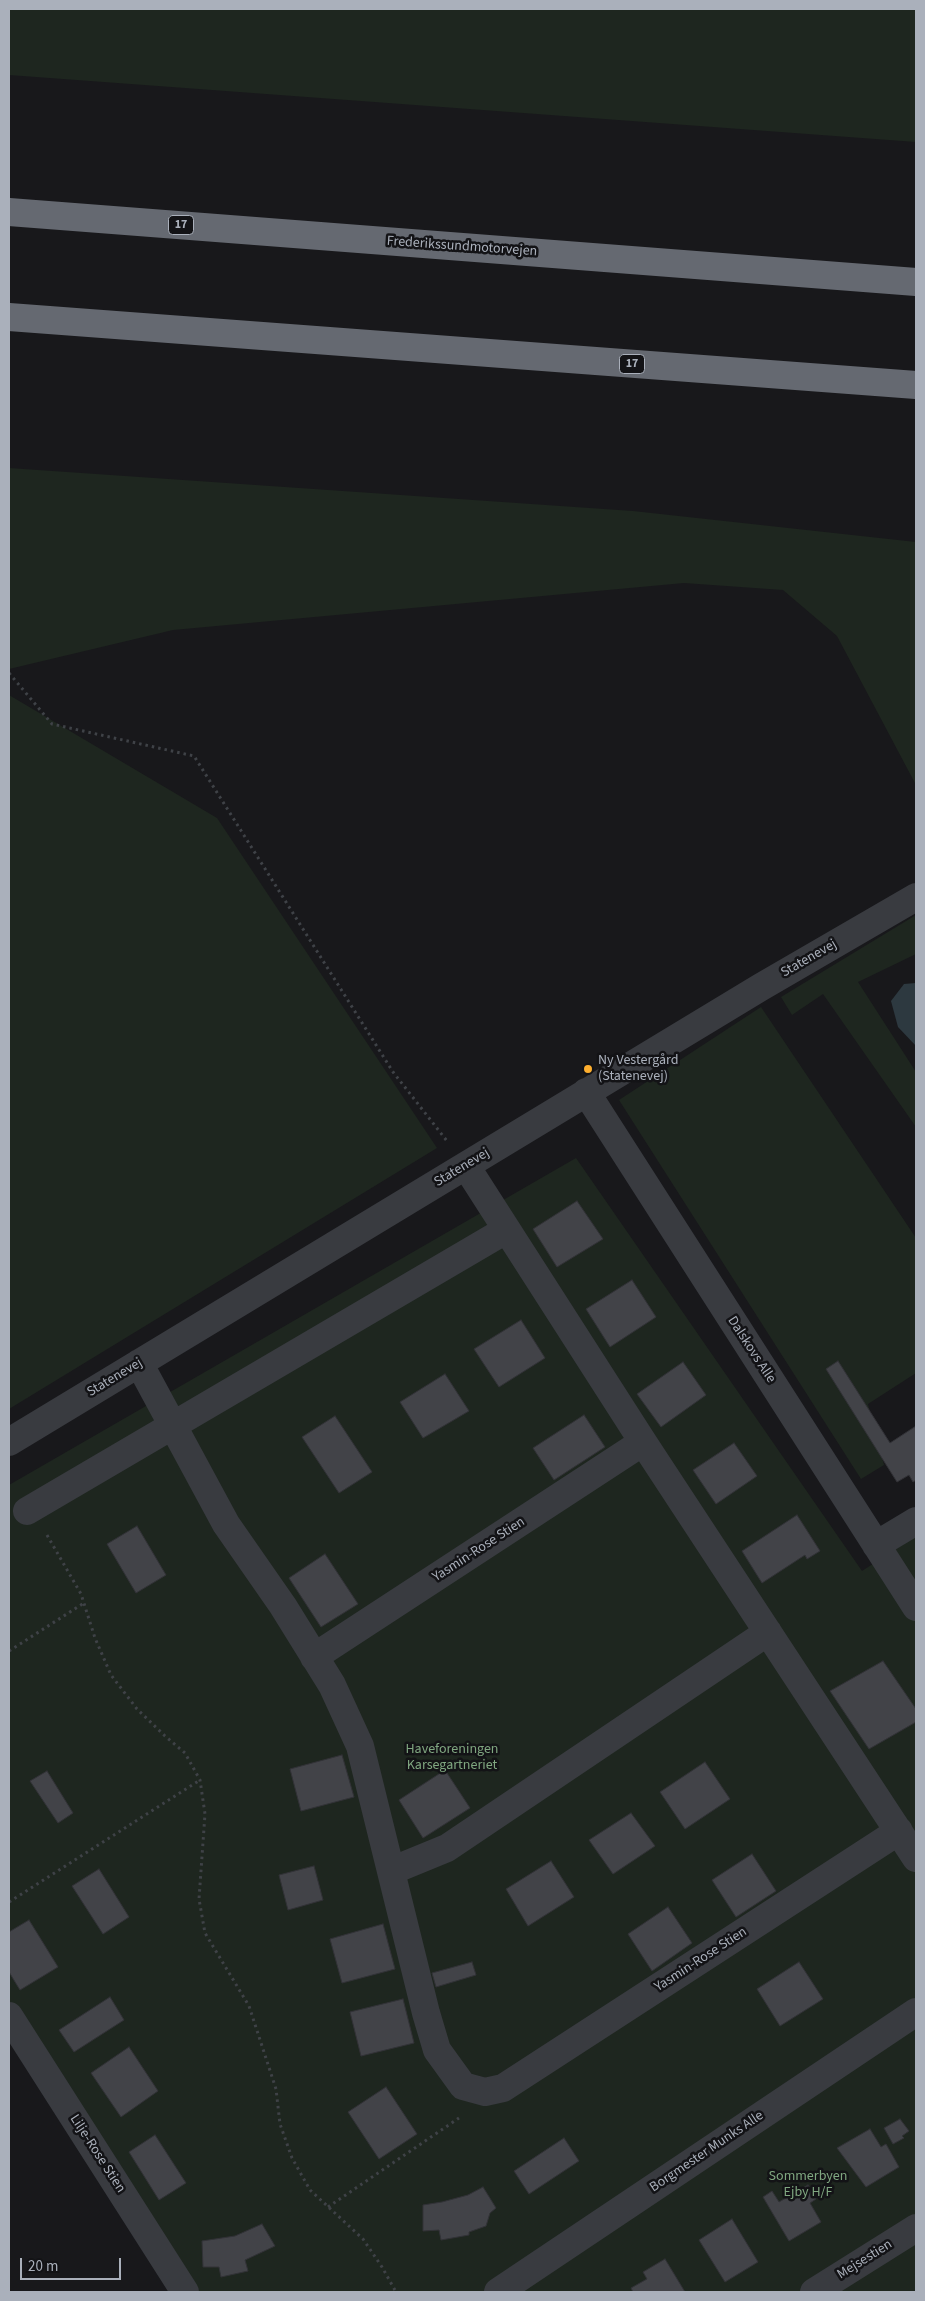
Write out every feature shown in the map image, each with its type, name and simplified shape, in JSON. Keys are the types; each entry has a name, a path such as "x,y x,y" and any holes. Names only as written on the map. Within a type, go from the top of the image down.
{"highway":[{"name":"Frederikssundmotorvejen","path":"9,212 916,282"},
{"name":"17","path":"9,317 916,386"}],"street":[{"name":"Statenevej","path":"9,1442 586,1092 916,897"},
{"name":"Dalskovs Alle","path":"586,1092 916,1607"},
{"path":"466,1166 643,1442 916,1858"},
{"path":"27,1511 506,1230"},
{"name":"Yasmin-Rose Stien","path":"139,1363 226,1524 283,1606 332,1686 360,1746 390,1871 437,2050 463,2086 486,2092 503,2088 899,1831"},
{"name":"Yasmin-Rose Stien","path":"314,1657 643,1442"},
{"path":"876,1545 916,1521"},
{"path":"390,1871 447,1848 768,1632"},
{"name":"Borgmester Munks Alle","path":"498,2292 916,2012"},
{"name":"Lilje-Rose Stien","path":"9,2016 185,2292"},
{"name":"Mejsestien","path":"814,2292 916,2228"}],"path":[{"path":"9,673 52,724 194,756 393,1072 466,1166"},
{"path":"27,1511 51,1539 81,1594 95,1638 112,1675 136,1709 186,1753 200,1780 205,1814 199,1899 205,1933 249,2006 276,2089 280,2124 292,2158 310,2190 363,2239 396,2292"},
{"path":"9,1651 84,1603"},
{"path":"9,1902 200,1780"},
{"path":"328,2208 463,2115"}],"green space":[{"path":"9,9 916,9 916,142 9,75"},
{"path":"9,468 633,511 916,542 916,785 837,636 783,590 684,583 173,630 9,669"},
{"path":"9,695 217,818 437,1148 9,1409"},
{"path":"916,915 916,954 858,982 916,1072 916,1127 823,994 792,1015 781,997"},
{"path":"761,1007 916,1238 916,1373 868,1404 884,1465 861,1479 619,1100"},
{"name":"Haveforeningen Karsegartneriet","path":"576,1158 862,1571 916,1536 916,2292 184,2292 9,2005 9,1485"}],"shaded area":[{"path":"916,983 916,1046 898,1027 891,1001 904,984"}],"building":[{"path":"577,1201 603,1239 557,1267 533,1229"},
{"path":"632,1280 656,1317 610,1347 586,1309"},
{"path":"521,1320 545,1358 499,1387 474,1349"},
{"path":"838,1361 890,1443 916,1426 916,1480 913,1482 909,1475 897,1482 826,1369"},
{"path":"683,1362 706,1395 661,1427 637,1394"},
{"path":"445,1374 469,1411 423,1438 400,1402"},
{"path":"584,1415 605,1447 554,1480 533,1448"},
{"path":"335,1416 372,1472 339,1493 302,1437"},
{"path":"734,1443 757,1476 716,1504 693,1470"},
{"path":"797,1515 820,1551 807,1559 805,1555 762,1583 742,1551"},
{"path":"137,1526 166,1575 136,1593 107,1544"},
{"path":"325,1554 358,1604 321,1627 289,1578"},
{"path":"883,1661 916,1709 916,1722 869,1749 830,1691"},
{"path":"342,1755 354,1797 301,1811 290,1769"},
{"path":"705,1762 730,1799 685,1829 660,1792"},
{"path":"445,1770 470,1808 423,1838 399,1800"},
{"path":"47,1771 73,1813 58,1823 30,1781"},
{"path":"631,1813 655,1846 613,1874 589,1840"},
{"path":"752,1854 776,1891 736,1917 712,1880"},
{"path":"551,1861 574,1897 528,1926 506,1889"},
{"path":"314,1866 323,1900 288,1910 279,1875"},
{"path":"99,1869 129,1917 103,1934 72,1886"},
{"path":"668,1907 692,1943 652,1971 628,1934"},
{"path":"29,1920 58,1967 20,1990 9,1972 9,1932"},
{"path":"383,1924 395,1969 342,1983 330,1939"},
{"path":"472,1962 476,1975 436,1987 432,1973"},
{"path":"799,1962 823,1999 780,2026 757,1989"},
{"path":"110,1997 124,2020 74,2052 59,2030"},
{"path":"403,1999 414,2043 361,2056 350,2012"},
{"path":"129,2047 158,2091 121,2117 91,2073"},
{"path":"386,2087 417,2134 379,2159 348,2112"},
{"path":"900,2119 909,2131 902,2136 904,2138 893,2144 884,2128"},
{"path":"870,2129 881,2147 886,2144 899,2167 866,2187 837,2148"},
{"path":"155,2135 186,2183 159,2200 129,2152"},
{"path":"564,2138 579,2161 529,2194 514,2171"},
{"path":"808,2185 816,2199 810,2203 821,2222 789,2241 763,2197 772,2191 779,2202"},
{"path":"483,2187 496,2208 490,2213 486,2226 469,2232 469,2235 441,2240 439,2230 423,2231 423,2205 468,2195"},
{"path":"732,2219 758,2262 725,2282 699,2240"},
{"path":"262,2224 275,2246 245,2260 248,2271 221,2277 219,2267 203,2267 202,2241 235,2236"},
{"path":"665,2259 685,2292 633,2292 631,2288 647,2279 643,2272"}],"place":[{"name":"Ny Vestergård (Statenevej)","path":"588,1069"}],"park label":[{"name":"Sommerbyen Ejby H/F","path":"808,2186"}]}
